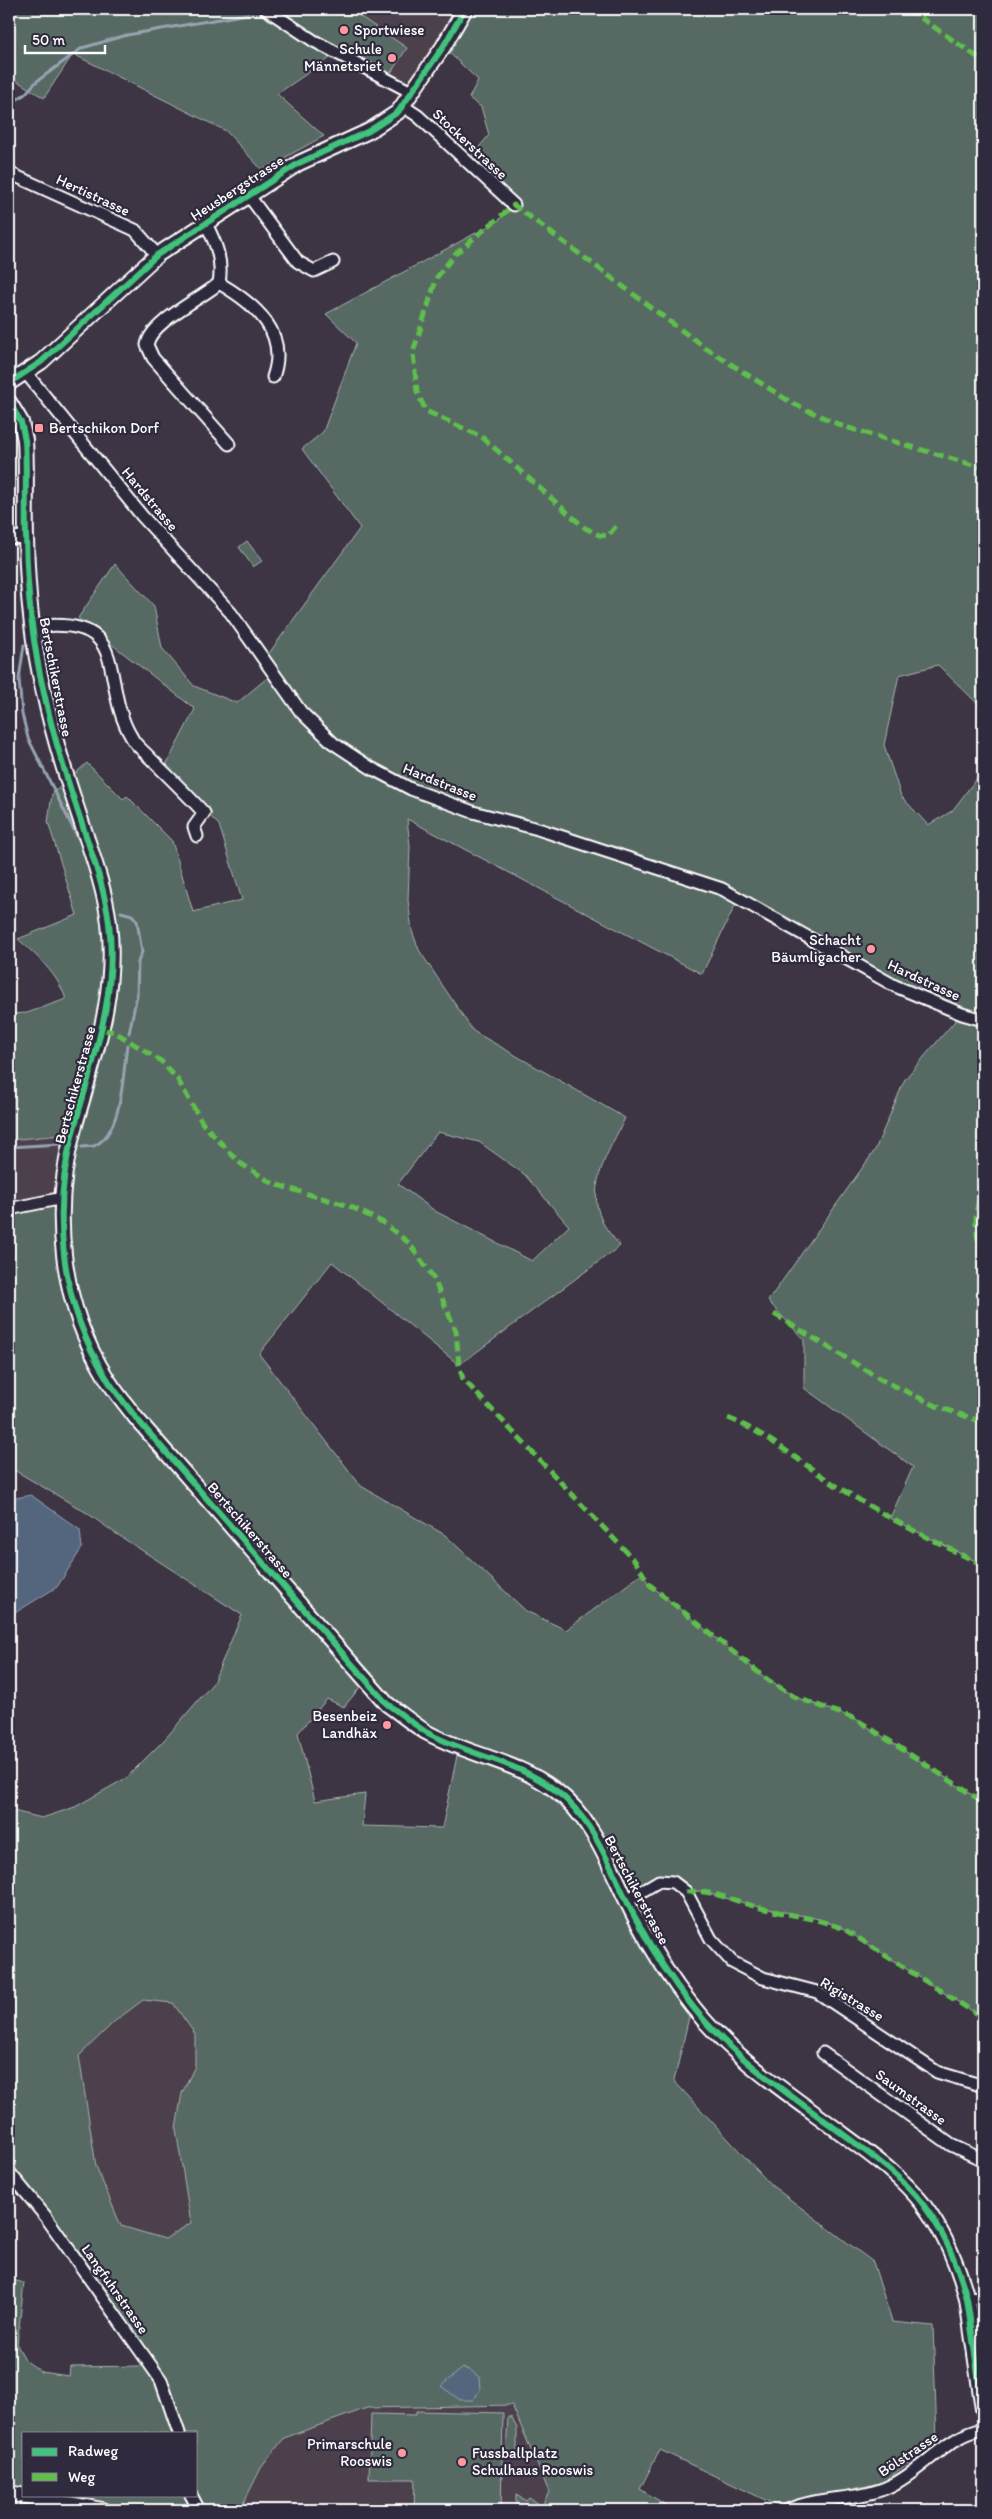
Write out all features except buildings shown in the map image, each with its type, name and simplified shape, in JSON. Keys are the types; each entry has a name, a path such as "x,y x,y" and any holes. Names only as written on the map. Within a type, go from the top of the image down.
{"street":[{"path":"266,9 314,41 412,93"},
{"name":"Heusbergstrasse","path":"9,383 41,362 157,255 299,163 384,123 403,106 465,9"},
{"name":"Stockerstrasse","path":"403,106 418,116 514,205"},
{"name":"Hertistrasse","path":"9,172 135,230 157,255"},
{"name":"Heusbergstrasse","path":"249,196 298,262 314,271 334,262"},
{"path":"206,224 215,242 221,267 219,282 174,313 150,335 147,345 152,358 229,444"},
{"path":"219,282 240,295 268,324 278,347 278,363 273,377"},
{"name":"Hardstrasse","path":"26,373 142,516 230,613 301,712 333,743 371,768 411,789 473,812 538,829 722,889 740,897 895,986 962,1014 983,1020"},
{"name":"Bertschikerstrasse","path":"9,402 21,422 26,448 26,537 32,626 43,691 58,749 100,882 109,922 112,963 110,994 103,1030 73,1134 63,1198 62,1244 69,1288 85,1333 106,1377 136,1418 387,1704 427,1732 528,1773 557,1791 580,1816 601,1847 651,1945 693,2008 730,2047 900,2179 921,2202 939,2227 953,2254 967,2300 983,2409"},
{"path":"9,538 26,537"},
{"path":"32,626 76,625 92,633 104,644 110,658 123,724 133,741 204,812 194,827 197,836"},
{"path":"9,1210 63,1198"},
{"name":"Rigistrasse","path":"627,1900 659,1881 672,1882 686,1892 711,1939 732,1962 763,1978 817,1992 937,2072 980,2085"},
{"name":"Saumstrasse","path":"823,2053 951,2144 983,2160"},
{"name":"Langfuhrstrasse","path":"9,2172 46,2217 157,2374 170,2401 179,2432"},
{"path":"967,2300 983,2296"},
{"name":"Bölstrasse","path":"788,2510 816,2501 861,2496 884,2489 904,2478 956,2440 983,2429"},
{"path":"9,2493 22,2495"},
{"path":"25,2496 102,2510"},
{"path":"190,2496 192,2502 199,2510"}],"shaded area":[{"name":"Schule Männetsriet","path":"277,9 439,9 456,19 411,83 382,70"},
{"path":"73,1134 63,1198 9,1209 9,1140"},
{"path":"143,2000 173,2003 195,2034 195,2066 182,2093 176,2129 191,2223 165,2239 122,2226 96,2166 79,2055 115,2021"},
{"name":"Primarschule Rooswis","path":"512,2405 549,2492 540,2510 240,2510 261,2468 284,2438 367,2408"}],"green space":[{"path":"9,9 257,9 330,58 277,94 324,136 262,170 226,131 73,54 44,98 9,76"},
{"name":"Sportwiese","path":"279,9 349,9 407,48 390,74 331,45"},
{"path":"465,9 983,9 983,709 938,665 899,675 884,745 901,796 928,825 952,811 983,770 983,1565 890,1518 913,1467 804,1388 804,1340 768,1301 875,1150 905,1079 961,1014 895,986 739,897 702,974 407,819 410,846 408,900 412,931 419,950 473,1031 625,1118 602,1168 596,1194 597,1208 602,1221 620,1246 459,1365 332,1262 259,1354 361,1486 445,1535 526,1611 566,1630 642,1574 650,1585 768,1680 795,1697 856,1719 983,1802 983,2018 844,1929 819,1919 759,1907 699,1891 686,1892 659,1881 627,1900 693,2000 674,2081 771,2185 873,2262 892,2322 933,2326 937,2440 884,2482 778,2506 660,2450 640,2489 666,2505 665,2510 540,2510 549,2492 512,2405 367,2408 284,2438 261,2468 240,2510 9,2510 9,2279 24,2283 17,2345 26,2361 42,2372 69,2376 70,2367 142,2366 148,2362 9,2172 9,1810 42,1818 75,1807 126,1778 165,1739 213,1683 242,1615 87,1513 9,1467 9,1209 63,1198 72,1134 9,1140 9,1014 27,1013 66,999 52,973 18,939 77,915 48,822 52,794 87,763 123,799 127,796 172,841 193,912 242,900 219,825 163,771 195,709 78,618 115,564 154,606 162,648 194,686 237,703 273,673 267,656 360,528 302,449 323,432 356,343 326,314 498,221 514,205 467,162 489,135 481,107 469,98 478,80 443,47","holes":["438,1132 479,1142 524,1174 569,1226 532,1261 435,1211 398,1184","365,1681 427,1732 459,1746 442,1828 362,1826 365,1794 315,1801 298,1733 327,1699 344,1707","143,2000 173,2003 195,2034 195,2066 182,2093 176,2129 191,2223 165,2239 121,2226 96,2166 79,2056 115,2021"]},
{"path":"247,541 262,561 253,567 239,547"},
{"name":"Fussballplatz Schulhaus Rooswis","path":"416,2411 503,2413 501,2510 414,2510 415,2479 369,2479 371,2414 416,2415"},
{"path":"508,2417 511,2417 517,2428 517,2457 506,2457"},
{"path":"516,2495 526,2501 529,2498 538,2504 535,2510 516,2510"}],"water":[{"path":"31,1495 80,1530 82,1548 57,1587 18,1611 9,1614 9,1508 16,1498"},
{"path":"463,2368 470,2370 479,2377 480,2390 473,2400 460,2400 441,2386"}],"waterway":[{"path":"9,105 25,94 36,82 82,48 127,35 248,14"},
{"path":"24,645 19,679 22,714 28,738 78,838"},
{"path":"121,912 132,915 137,921 142,952 138,962 137,995 129,1033"},
{"path":"82,1147 94,1146 104,1139 111,1129 120,1101 127,1045"},
{"path":"9,1147 60,1144"}],"marked path":[{"path":"908,9 983,61"},
{"path":"616,526 608,536 599,535 585,528 482,437 426,411 417,392 413,352 437,277 455,254 514,205 704,347 792,403 842,426 983,468"},
{"path":"103,1030 115,1032 161,1061 178,1080 203,1124 240,1163 274,1184 349,1206 382,1222 409,1243 433,1277 456,1331 459,1365 463,1379 635,1561 650,1585 768,1680 795,1697 856,1719 983,1802"},
{"path":"983,1186 976,1214 976,1231 983,1258"},
{"path":"774,1314 882,1380 941,1408 983,1422"},
{"path":"728,1418 759,1434 833,1484 881,1513 983,1565"},
{"path":"686,1892 713,1894 844,1929 983,2018"}],"cycle path":[{"path":"9,383 41,362 157,255 299,163 369,131 398,112 443,47 465,9"},
{"path":"9,402 21,422 25,440 28,576 33,635 40,674 57,745 99,876 109,923 111,950 107,1003 102,1029 73,1132 66,1163 63,1195 64,1258 70,1289 91,1349 109,1382 136,1418 387,1704 426,1732 458,1747 525,1772 555,1790 570,1803 593,1833 628,1904 656,1954 685,1997 709,2026 764,2076 875,2158 914,2193 944,2237 955,2261 963,2286 967,2299 983,2409"}],"place":[{"name":"Sportwiese","path":"344,30"},
{"name":"Schule Männetsriet","path":"392,58"},
{"name":"Bertschikon Dorf","path":"39,428"},
{"name":"Schacht Bäumligacher","path":"871,949"},
{"name":"Besenbeiz Landhäx","path":"387,1725"},
{"name":"Primarschule Rooswis","path":"402,2453"},
{"name":"Fussballplatz Schulhaus Rooswis","path":"462,2462"}]}
